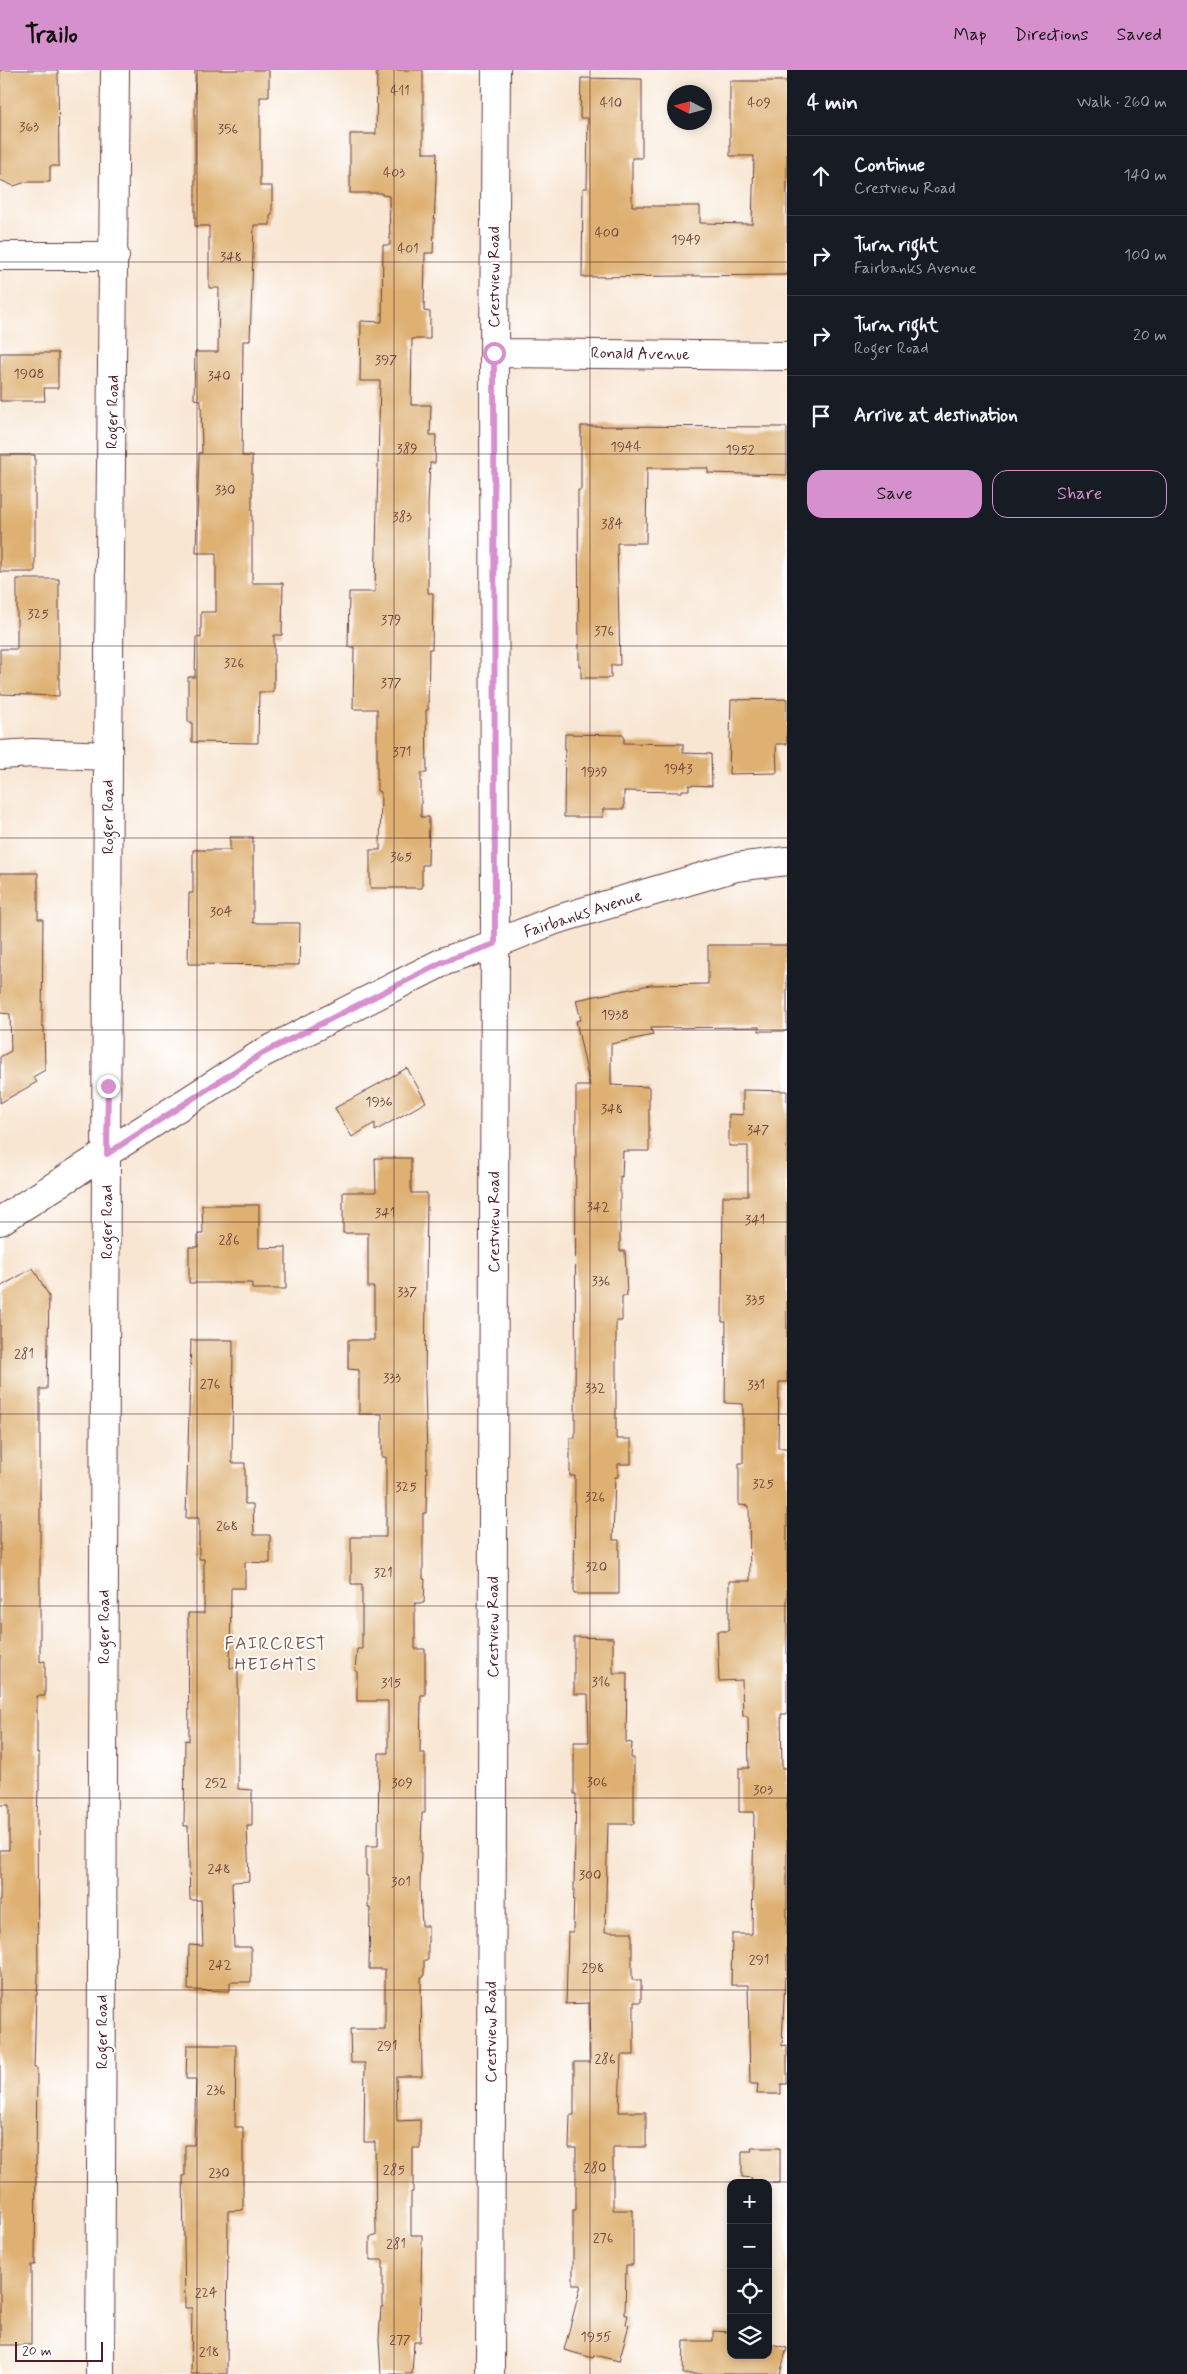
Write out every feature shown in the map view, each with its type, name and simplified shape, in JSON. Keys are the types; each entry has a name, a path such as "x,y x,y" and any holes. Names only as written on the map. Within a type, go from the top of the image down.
{"street":[{"name":"Roger Road","path":"100,2374 108,756 116,70"},
{"name":"Crestview Road","path":"490,2374 496,70"},
{"path":"0,256 115,256"},
{"name":"Ronald Avenue","path":"494,353 787,356"},
{"path":"0,755 33,753 108,756"},
{"name":"Fairbanks Avenue","path":"0,1220 107,1154 263,1053 445,961 495,944 555,920 736,867 787,860"}],"building":[{"path":"0,70 58,70 59,166 50,166 50,182 26,182 14,186 0,180"},
{"path":"195,70 269,70 269,97 260,97 260,186 272,186 272,215 270,216 270,225 254,225 250,341 243,341 242,456 252,456 252,583 283,583 282,635 274,635 274,688 272,692 259,692 258,743 192,742 192,722 188,722 188,677 195,677 196,637 201,638 201,612 216,612 216,553 196,553 199,453 202,453 201,400 194,399 195,352 218,352 219,288 209,288 209,226 195,226"},
{"path":"377,70 423,70 423,153 437,153 433,253 425,253 424,311 430,312 430,339 412,339 411,405 431,405 430,435 436,435 435,463 430,463 428,505 428,593 433,593 432,649 429,649 428,710 426,710 427,773 421,773 421,817 429,817 428,865 422,865 422,888 370,888 370,850 380,850 381,792 377,791 377,709 353,709 354,647 348,647 349,592 375,592 380,381 360,381 361,321 382,322 383,245 390,245 389,196 382,195 382,193 350,193 350,134 376,134"},
{"path":"581,78 642,79 642,158 632,158 632,206 700,206 700,223 752,224 754,156 730,156 730,81 787,81 787,275 582,277 583,188 587,188 588,118 580,118"},
{"path":"0,353 58,353 58,388 44,388 45,401 0,401"},
{"path":"581,426 787,427 787,475 708,473 708,468 647,468 646,543 617,543 620,665 611,665 611,678 581,678 581,666 579,666 578,490 581,490"},
{"path":"0,455 35,455 35,572 0,572"},
{"path":"17,579 59,579 59,696 0,694 0,649 17,649"},
{"path":"787,699 787,744 776,744 777,773 729,774 731,700"},
{"path":"565,734 624,735 624,743 683,744 683,753 711,754 712,786 689,785 689,790 682,790 682,792 624,791 624,809 603,809 603,817 564,817"},
{"path":"230,837 253,837 253,923 300,923 299,965 188,964 189,893 193,893 193,850 230,850"},
{"path":"0,873 38,873 38,919 43,919 42,1026 44,1026 45,1070 33,1077 37,1082 0,1103 0,1057 11,1051 10,1014 0,1013"},
{"path":"708,945 787,945 787,1031 759,1031 759,1027 651,1028 653,1035 611,1044 611,1085 649,1087 649,1151 623,1151 622,1177 620,1176 620,1251 625,1251 627,1296 622,1296 622,1321 616,1321 616,1439 631,1439 631,1464 618,1464 618,1477 615,1477 613,1540 619,1540 619,1594 574,1594 575,1476 570,1476 570,1438 575,1438 576,1086 590,1086 576,1021 581,1020 576,1000 650,985 708,984"},
{"path":"407,1068 426,1102 375,1131 375,1123 352,1137 335,1108"},
{"path":"743,1090 787,1091 787,1382 779,1382 778,1448 787,1448 787,1714 781,1714 782,1768 787,1768 787,1977 785,1977 782,2046 787,2045 787,2084 781,2084 781,2094 757,2094 758,2084 750,2084 748,1985 731,1985 732,1934 752,1934 754,1812 739,1812 739,1768 749,1768 748,1716 743,1716 742,1680 719,1681 717,1631 729,1631 729,1581 750,1581 749,1506 739,1505 739,1463 743,1463 743,1404 725,1403 726,1322 722,1322 723,1196 748,1196 748,1146 729,1146 729,1114 743,1115"},
{"path":"375,1158 411,1158 411,1193 427,1193 425,1386 427,1457 426,1513 423,1513 423,1579 425,1579 424,1603 415,1603 415,1649 425,1649 425,1695 421,1695 420,1753 425,1753 425,1813 422,1813 420,1887 422,1926 428,1926 428,1960 424,1960 424,1977 421,1977 422,2076 396,2076 397,2121 420,2120 420,2148 413,2148 411,2235 422,2235 420,2342 414,2342 412,2374 381,2374 379,2339 381,2307 383,2307 383,2260 370,2260 370,2237 376,2236 375,2142 364,2142 365,2063 351,2063 350,2029 385,2029 385,1969 369,1969 370,1908 368,1908 366,1846 378,1846 379,1753 388,1753 388,1701 357,1701 357,1671 355,1671 357,1649 362,1649 362,1584 351,1584 351,1537 386,1537 386,1457 382,1457 382,1414 359,1414 359,1370 348,1369 348,1340 374,1340 374,1287 368,1287 368,1233 343,1233 343,1192 376,1192"},
{"path":"202,1205 259,1205 259,1248 286,1247 286,1289 252,1289 252,1283 189,1283 189,1247 198,1247 198,1234 203,1234"},
{"path":"33,1268 49,1296 47,1389 40,1389 40,1662 45,1661 45,1696 37,1696 39,1791 37,1814 38,1978 34,2068 37,2068 35,2265 31,2265 31,2345 0,2345 0,1850 9,1850 9,1805 0,1805 0,1287"},
{"path":"191,1340 233,1340 232,1463 245,1463 245,1504 253,1504 254,1535 270,1535 270,1563 245,1562 245,1588 231,1588 230,1668 238,1668 238,1789 252,1790 252,1826 247,1826 249,1881 232,1882 234,1947 251,1947 251,1982 230,1982 230,1991 188,1990 189,1945 203,1946 201,1900 190,1900 188,1826 184,1826 185,1740 189,1741 188,1613 204,1613 204,1559 199,1559 199,1518 186,1518"},
{"path":"574,1637 613,1638 613,1673 627,1673 626,1742 632,1743 631,1758 634,1758 634,1824 608,1824 605,1932 632,1932 632,1980 641,1980 641,2002 634,2002 634,2055 621,2055 619,2112 646,2112 646,2147 613,2147 613,2210 633,2210 633,2265 626,2265 625,2315 628,2315 626,2324 629,2325 619,2361 594,2355 593,2358 564,2350 581,2285 573,2285 573,2210 576,2210 576,2148 569,2148 570,2115 574,2115 574,2062 590,2062 589,2003 566,2004 568,1932 573,1932 576,1794 574,1794 574,1742 589,1742 588,1694 574,1694"},
{"path":"187,2045 236,2045 235,2127 243,2127 243,2210 228,2211 227,2374 191,2374 192,2308 185,2308 183,2176 185,2176 185,2145 194,2145 196,2079 186,2079"},
{"path":"751,2148 780,2148 780,2183 772,2183 772,2179 742,2177 742,2151 752,2151"},
{"path":"713,2331 727,2332 727,2359 772,2359 772,2344 787,2348 780,2374 683,2374 684,2341 713,2341"}],"district":[{"name":"FAIRCREST HEIGHTS","path":"276,1654"}],"route":[{"path":"108,1086 107,1154 263,1053 445,961 495,944 494,353"}]}
